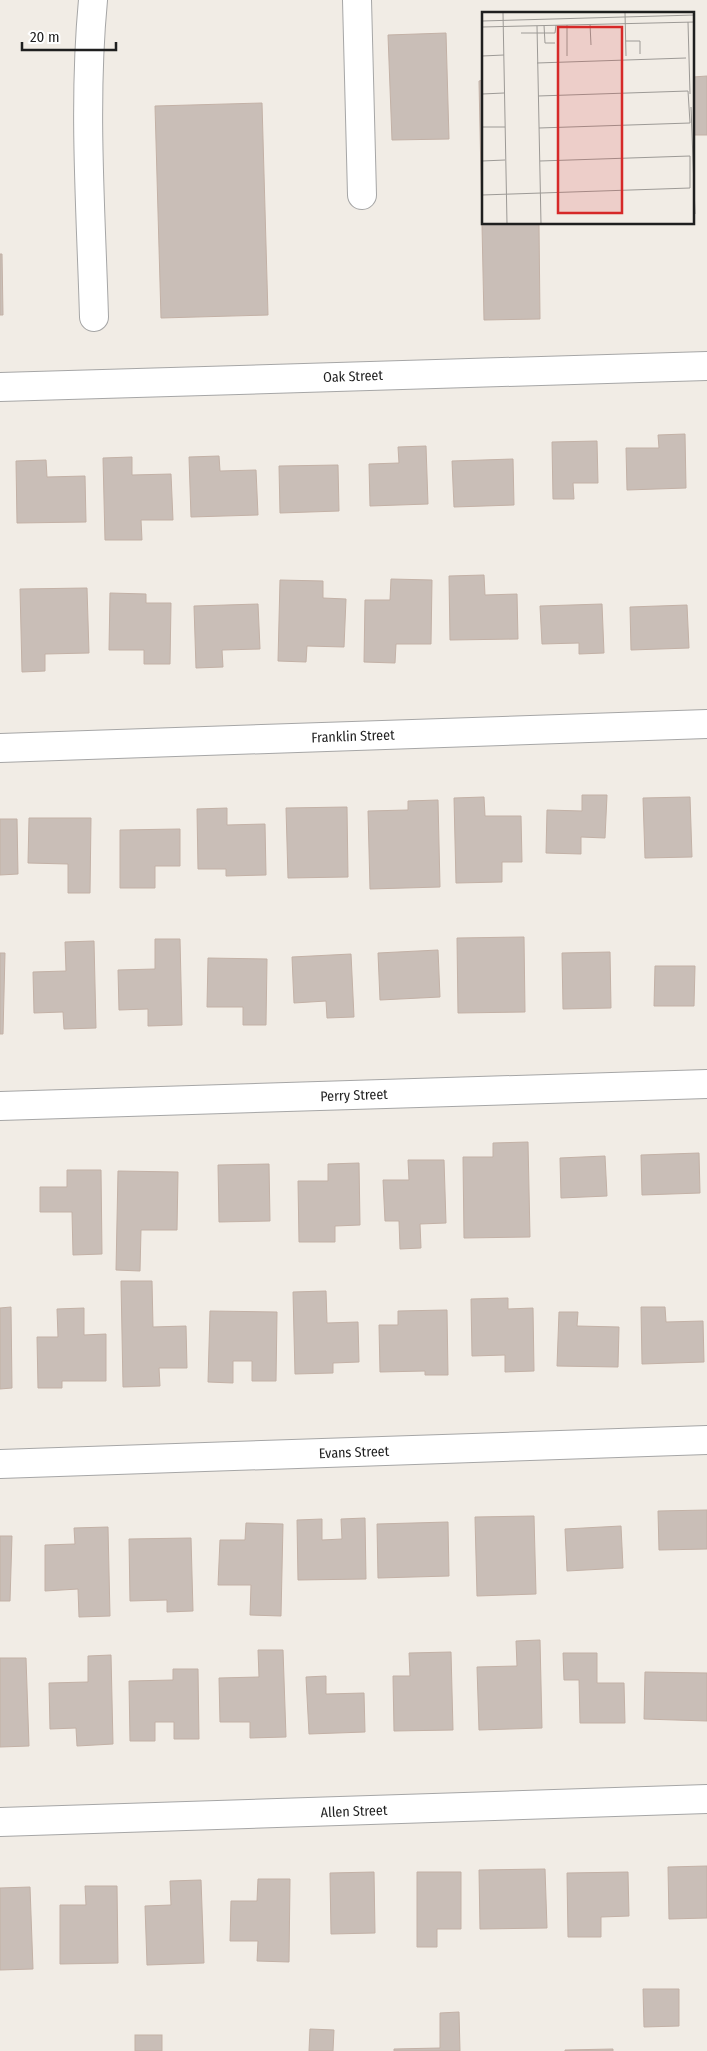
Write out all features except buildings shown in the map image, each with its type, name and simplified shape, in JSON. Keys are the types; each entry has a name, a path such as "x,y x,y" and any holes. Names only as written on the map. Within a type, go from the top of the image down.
{"street":[{"path":"93,0 89,40 89,122 94,317"},
{"path":"357,0 362,195"},
{"name":"Oak Street","path":"0,387 707,366"},
{"name":"Franklin Street","path":"0,748 707,724"},
{"name":"Perry Street","path":"0,1106 707,1084"},
{"name":"Evans Street","path":"0,1464 707,1440"},
{"name":"Allen Street","path":"0,1822 707,1799"}]}
